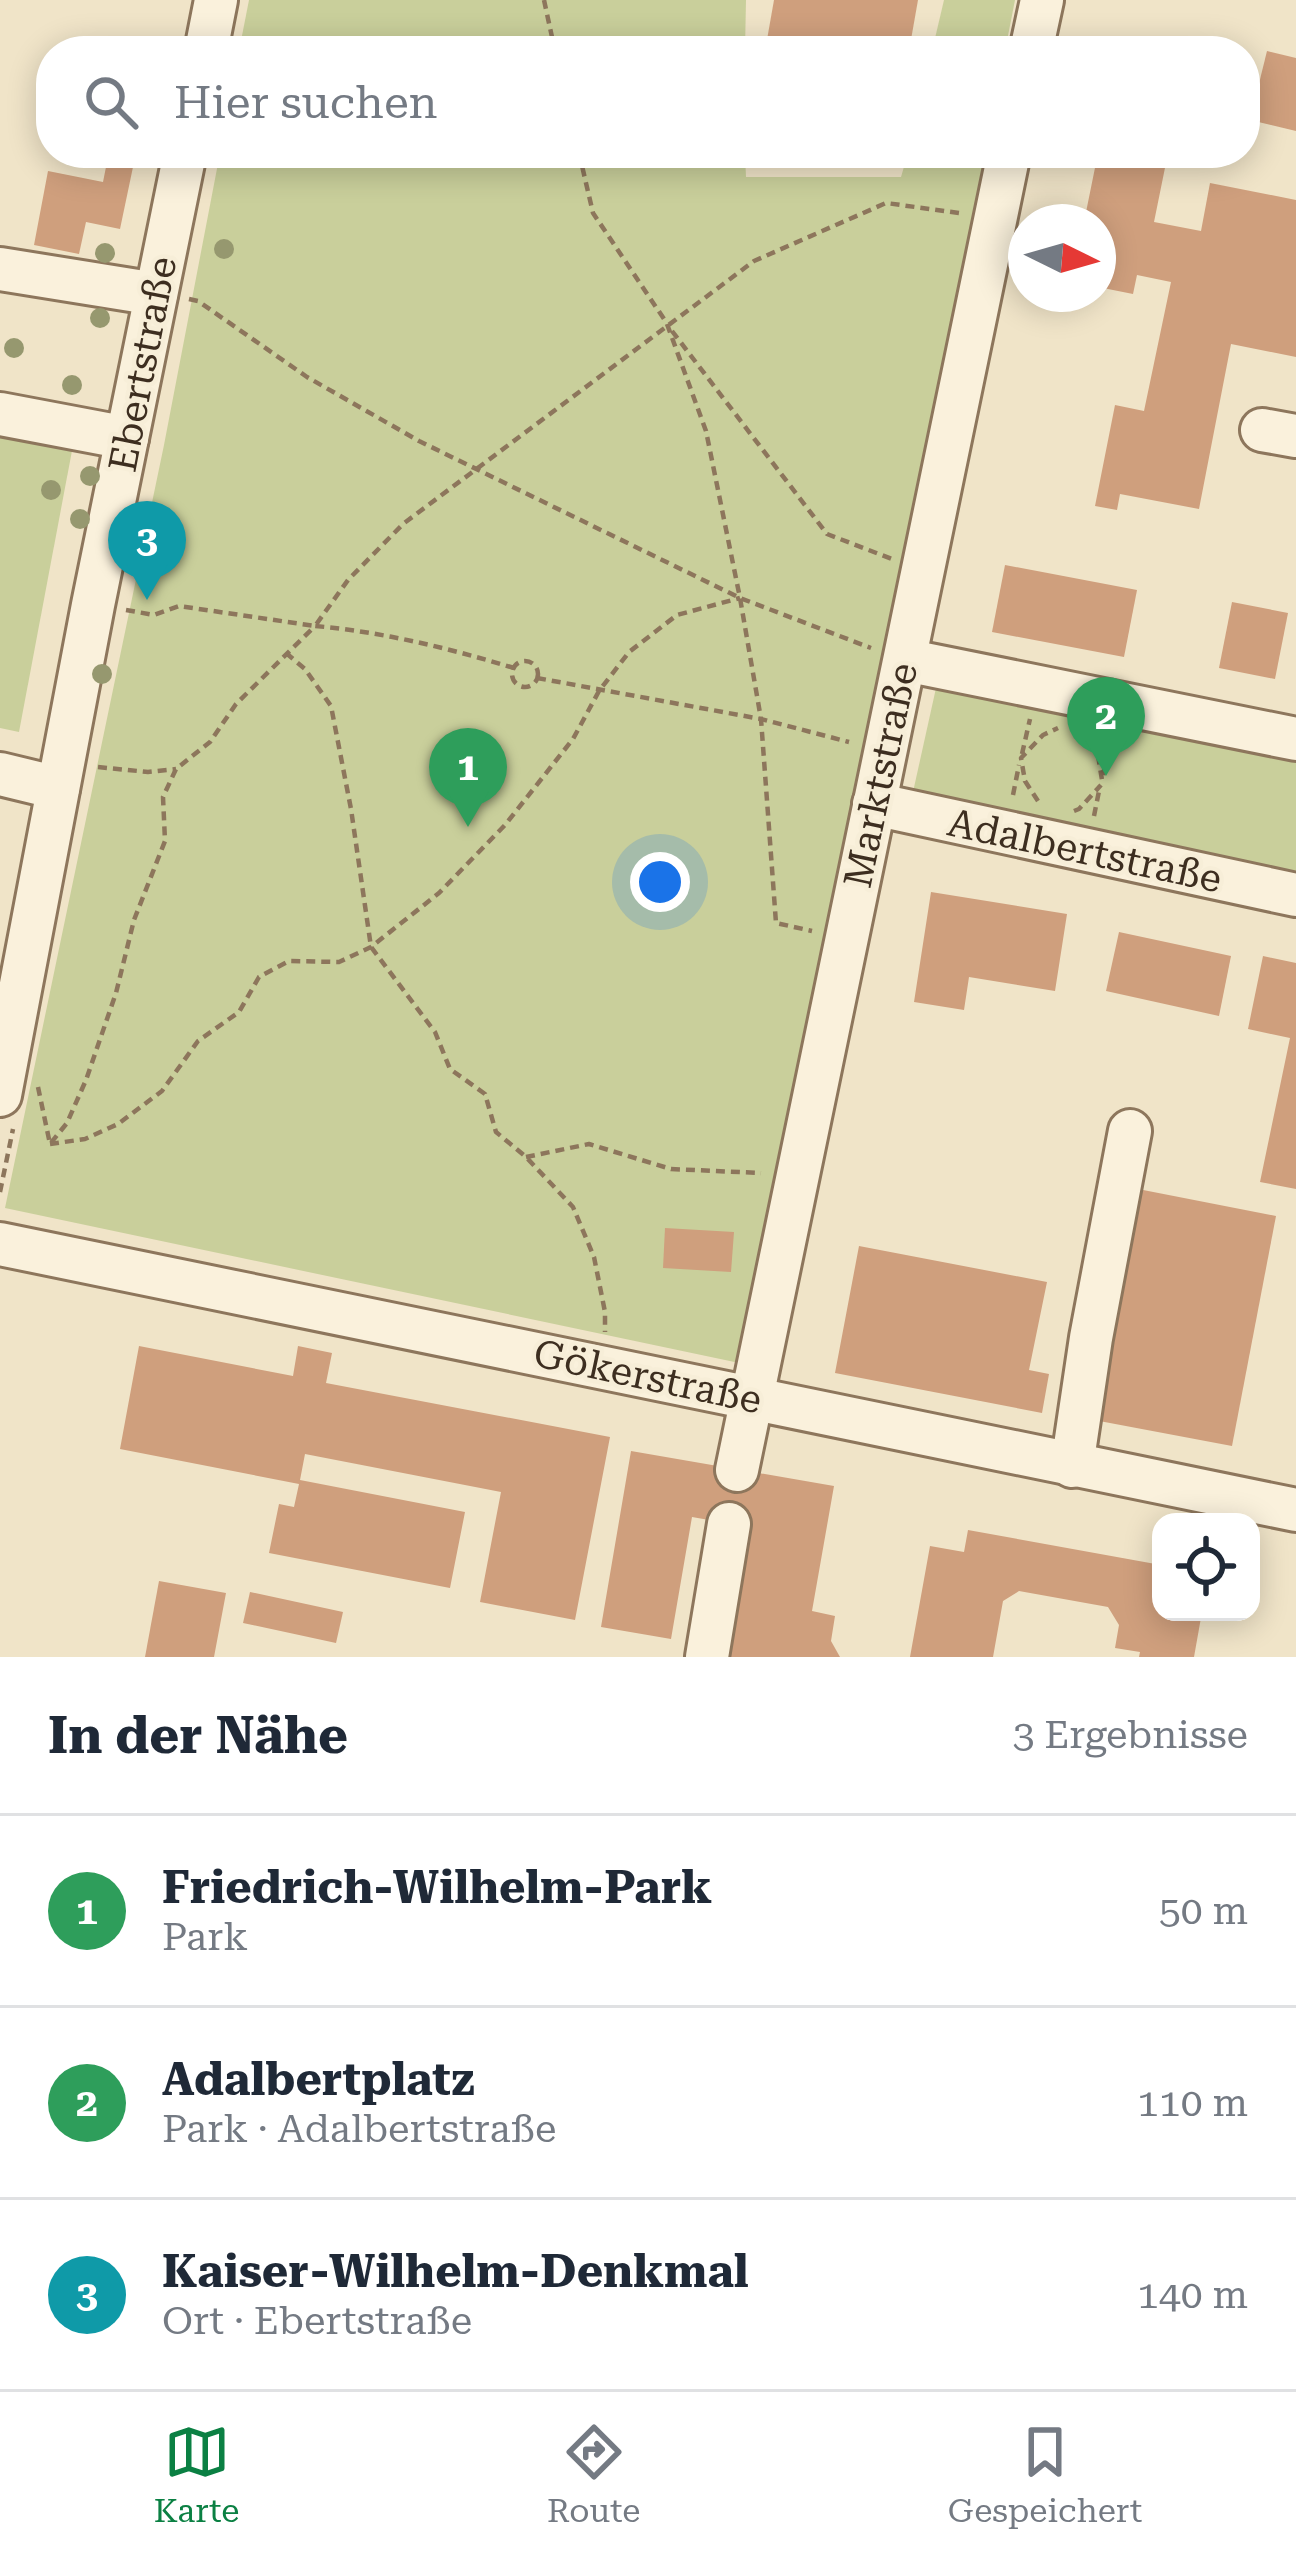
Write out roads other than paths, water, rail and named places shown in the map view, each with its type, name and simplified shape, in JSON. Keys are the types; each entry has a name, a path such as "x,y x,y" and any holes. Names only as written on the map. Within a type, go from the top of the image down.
{"street":[{"path":"209,36 216,0"},
{"path":"1034,36 1042,0"},
{"name":"Ebertstraße","path":"19,1090 60,776 182,168"},
{"name":"Marktstraße","path":"737,1470 1006,168"},
{"path":"0,269 157,294"},
{"path":"0,414 127,438"},
{"path":"905,660 1296,739"},
{"path":"0,775 60,776"},
{"name":"Adalbertstraße","path":"874,805 1296,895"},
{"path":"1072,1466 1130,1131"},
{"name":"Gökerstraße","path":"0,1244 1296,1510"},
{"path":"707,1657 729,1524"}],"place":[{"name":"Kaiser-Wilhelm-Denkmal","path":"147,600"},
{"name":"Adalbertplatz","path":"1106,776"},
{"name":"Friedrich-Wilhelm-Park","path":"468,827"}]}
